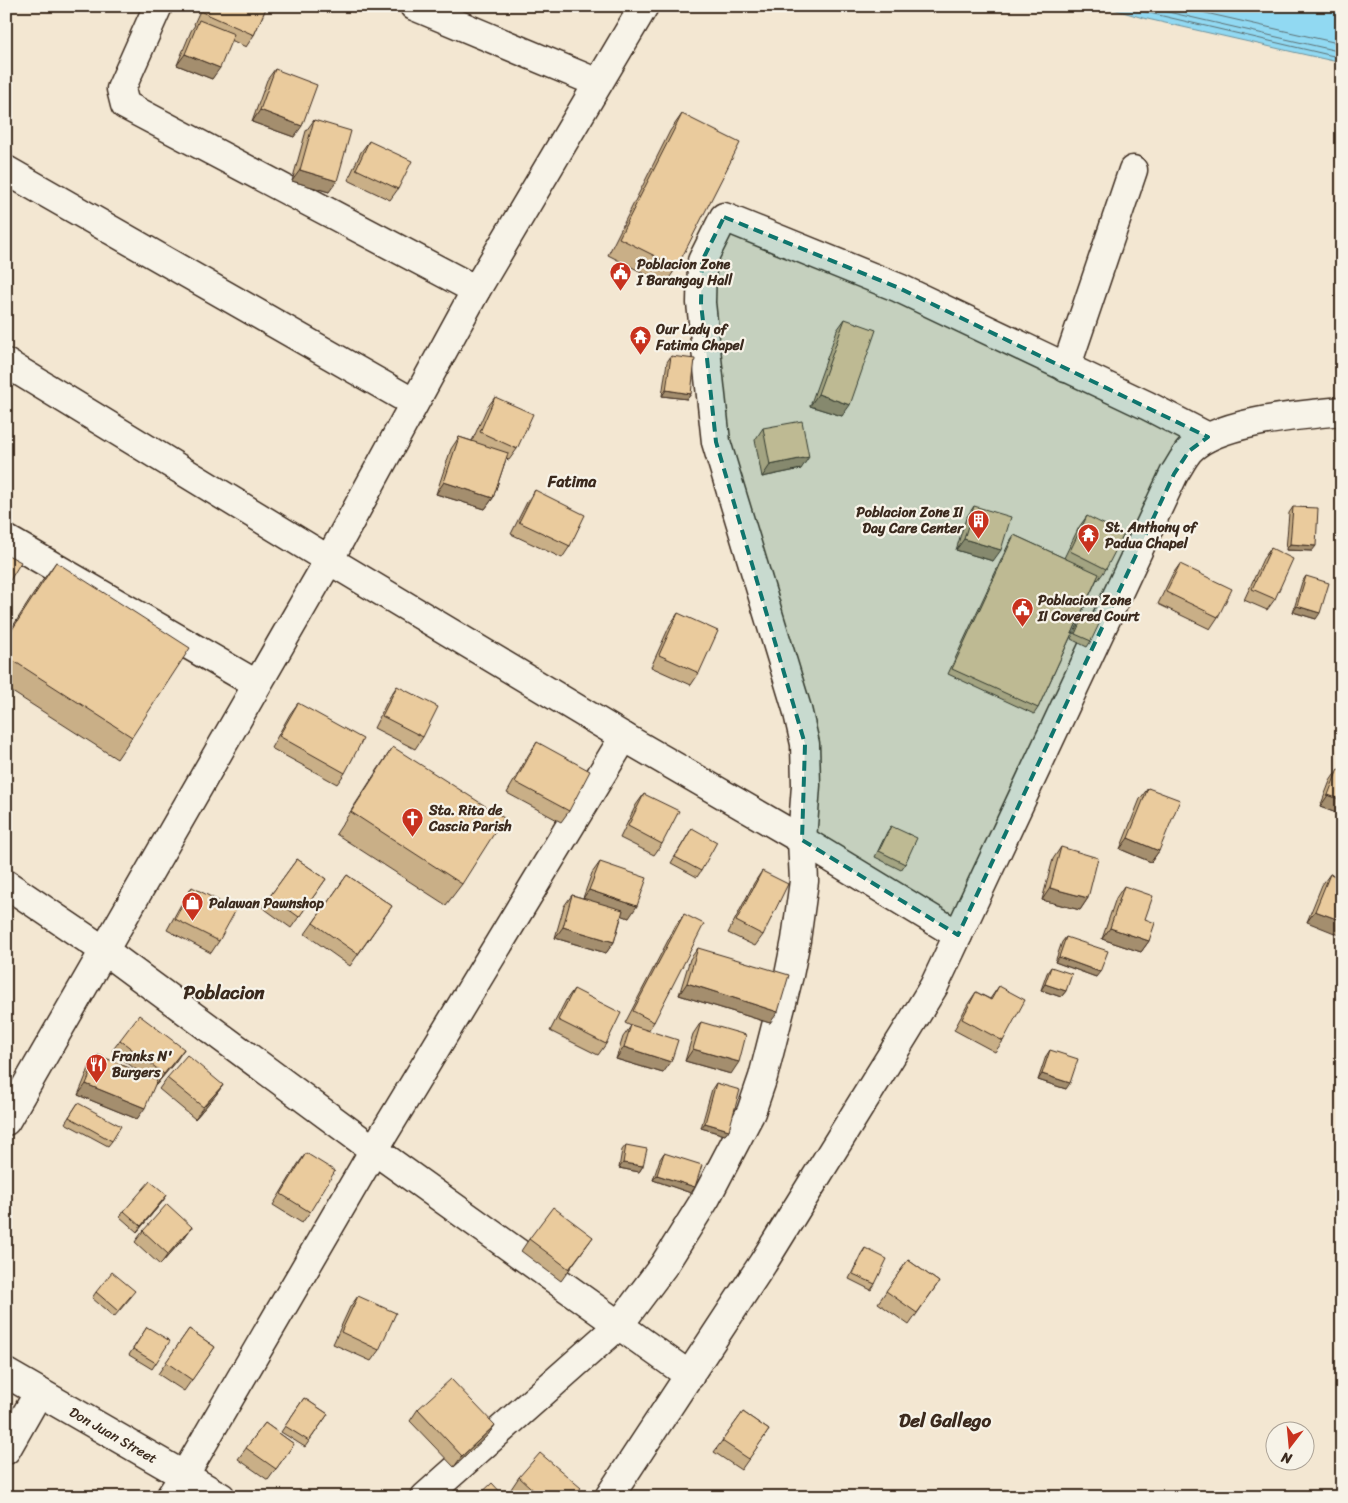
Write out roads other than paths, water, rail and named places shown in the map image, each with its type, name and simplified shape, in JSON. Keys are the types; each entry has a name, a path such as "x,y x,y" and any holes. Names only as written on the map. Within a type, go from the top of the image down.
{"street":[{"path":"158,6 121,89 125,105 476,290"},
{"path":"414,6 598,83"},
{"path":"6,1121 106,951 256,684 329,560 476,290 644,6"},
{"path":"6,170 414,403"},
{"path":"1066,368 1132,170"},
{"path":"426,1497 619,1325 664,1265 706,1198 751,1112 766,1067 796,940 804,881 802,840 806,785 805,744 797,709 716,442 700,304 702,261 724,217 899,288 1208,437"},
{"path":"6,363 624,738 802,840 958,934"},
{"path":"609,1497 690,1376 934,986 1174,474 1189,451 1208,437 1257,422 1342,411"},
{"path":"6,539 256,684"},
{"path":"177,1486 374,1150 624,738"},
{"path":"6,884 106,951 374,1150 690,1376"},
{"name":"Don Juan Street","path":"6,1373 39,1392 177,1486 220,1497"},
{"path":"6,1450 39,1392"}],"water":[{"path":"1103,6 1342,6 1342,63 1143,18"}],"place":[{"name":"Poblacion Zone I Barangay Hall","path":"621,291"},
{"name":"Our Lady of Fatima Chapel","path":"640,356"},
{"name":"Poblacion Zone II Day Care Center","path":"979,539"},
{"name":"St. Anthony of Padua Chapel","path":"1089,554"},
{"name":"Poblacion Zone II Covered Court","path":"1022,627"},
{"name":"Sta. Rita de Cascia Parish","path":"413,837"},
{"name":"Palawan Pawnshop","path":"193,922"},
{"name":"Franks N' Burgers","path":"96,1083"}],"district":[{"name":"Fatima","path":"572,481"},
{"name":"Poblacion","path":"224,992"},
{"name":"Del Gallego","path":"945,1420"}]}
